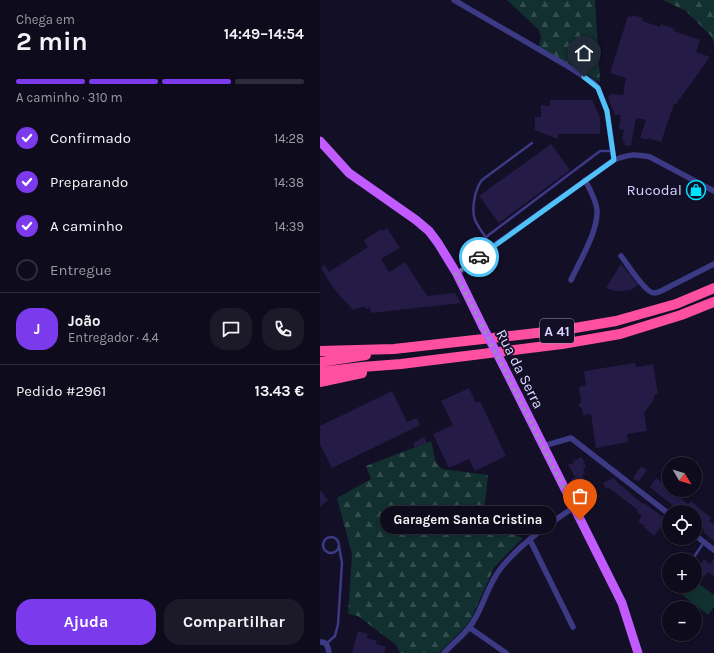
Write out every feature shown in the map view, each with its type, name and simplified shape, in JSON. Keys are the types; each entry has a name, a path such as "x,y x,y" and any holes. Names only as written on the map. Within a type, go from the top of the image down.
{"highway":[{"name":"A 41","path":"320,362 363,356 394,349 563,330 616,321 676,304 714,288"},
{"name":"A 41","path":"320,372 401,364 562,344 620,334 681,315 714,302"},
{"path":"320,351 394,349"},
{"path":"320,382 401,364"}],"main road":[{"name":"Rua da Serra","path":"320,141 349,174 416,220 429,231 438,243 456,274 503,365 622,603 638,653"}],"street":[{"path":"454,0 594,83 598,88 607,111 614,160"},
{"path":"456,274 585,180 614,160 629,154 650,157 714,191"},
{"path":"571,280 596,223 597,209 585,180"},
{"path":"621,256 642,284 649,291 655,293 714,264"},
{"path":"543,446 571,438 662,509"},
{"path":"444,653 470,628 493,579 506,562 530,540 574,507"},
{"path":"530,540 573,627"},
{"path":"704,542 714,550"},
{"path":"470,628 506,653"},
{"path":"320,642 326,644 328,647 328,653"}],"lane":[{"path":"492,247 475,220 475,196 477,188 482,180 532,143"},
{"path":"486,237 600,151 612,151"},
{"path":"326,644 335,636 337,631 342,563 338,541 333,538 328,538 324,541 323,549 327,553 336,554 341,559"},
{"path":"697,553 704,542"},
{"path":"332,554 337,551 339,546"}],"green space":[{"path":"507,0 595,0 600,82 539,47 541,37 539,30"},
{"path":"663,0 714,0 714,43 711,36 686,11"},
{"path":"431,441 436,463 442,469 488,475 483,523 523,538 494,568 471,619 466,626 439,653 400,653 396,645 358,616 348,614 352,554 337,498 371,479 366,466"},
{"path":"702,586 714,595 714,607 708,615 702,610 702,601 690,601 680,593 702,593"}],"building":[{"path":"633,15 643,18 642,21 660,27 661,24 675,29 674,31 700,40 696,52 710,57 676,104 674,104 661,142 648,138 647,140 640,138 646,120 636,118 631,146 624,145 625,141 622,140 624,130 619,129 621,115 615,115 608,98 610,94 623,95 626,78 610,73 628,16 632,17"},
{"path":"550,100 592,100 600,117 600,134 558,134 558,139 535,130 535,117 541,117 541,105 550,106"},
{"path":"551,144 570,170 499,223 479,196"},
{"path":"387,228 400,248 381,259 389,272 405,262 427,296 455,293 461,303 371,313 370,308 365,309 365,306 353,310 334,289 321,268 325,265 329,272 368,247 364,240 382,229 383,231"},
{"path":"621,264 638,285 631,290 622,291 614,291 606,288"},
{"path":"635,363 636,367 653,364 658,394 654,395 654,399 644,413 647,431 627,434 628,442 596,448 591,414 583,415 582,408 578,406 581,402 579,387 586,385 584,371"},
{"path":"469,388 476,403 480,401 506,456 475,471 469,459 449,468 433,434 453,425 441,401"},
{"path":"392,391 407,422 417,418 420,425 332,468 320,444 320,426"},
{"path":"424,437 427,443 415,448 413,443"},
{"path":"582,457 586,467 583,469 585,474 582,475 584,479 573,484 571,479 575,477 568,465 574,463 573,461"},
{"path":"641,466 647,470 638,482 633,478"},
{"path":"614,478 643,504 644,503 662,516 662,528 661,527 654,536 644,527 645,526 638,522 642,516 637,512 638,510 609,488 606,489 603,483"},
{"path":"656,478 662,483 662,497 650,487"},
{"path":"320,490 328,500 320,507"},
{"path":"662,497 679,497 688,504 691,501 696,505 672,505"},
{"path":"702,510 711,518 709,521 714,524 714,541 703,532 705,530 702,528"},
{"path":"714,558 714,576 708,572 704,577 702,576 702,562 704,559 710,564"},
{"path":"358,631 368,634 367,638 377,641 376,644 386,647 384,653 352,653"}],"way so far":[{"path":"479,257 456,274 580,520"}],"place":[{"name":"Rucodal","path":"696,190"},
{"name":"Garagem Santa Cristina","path":"580,520"}],"route":[{"path":"479,257 614,160 607,111 598,88 594,83 584,77"}]}
